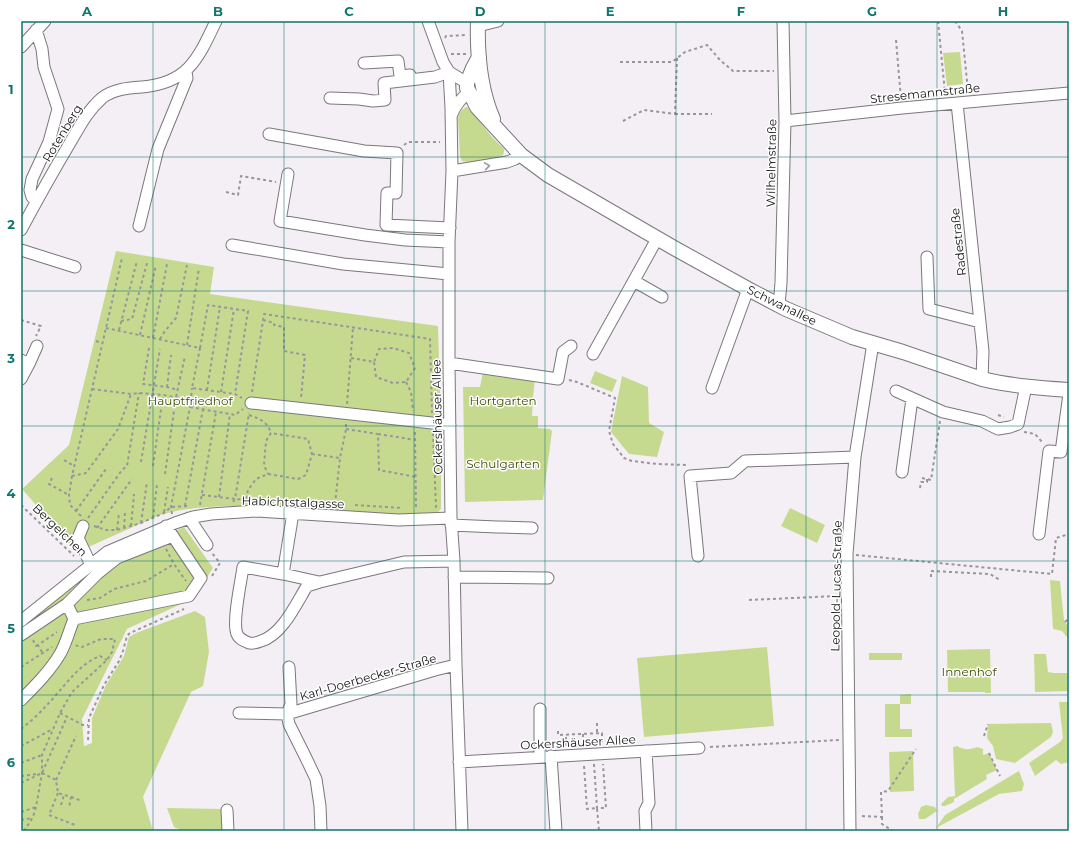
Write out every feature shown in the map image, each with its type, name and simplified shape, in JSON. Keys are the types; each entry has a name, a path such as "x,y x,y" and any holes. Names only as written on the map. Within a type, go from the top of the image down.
{"main road":[{"path":"468,88 478,24"},
{"path":"473,56 488,107 498,130"},
{"name":"Schwanallee","path":"468,88 477,107 521,155 538,168 657,239 784,308 848,336 904,352 982,379 1012,385 1069,390"}],"street":[{"path":"21,47 45,21"},
{"name":"Rotenberg","path":"21,230 36,201 89,110 108,94 125,88 156,85 170,81 186,72 202,49 216,21"},
{"path":"428,21 443,62 449,72 468,88 451,116"},
{"path":"478,24 498,21"},
{"name":"Wilhelmstraße","path":"783,21 785,121 781,276 784,308"},
{"path":"36,30 42,50 44,68 58,108 49,142 32,180 30,190 32,197 36,201"},
{"path":"364,63 398,61 400,76 429,72 449,72"},
{"path":"138,226 158,149 187,78 186,72"},
{"path":"330,98 359,98 373,101 385,100 384,83 435,77 449,72"},
{"name":"Ockershäuser Allee","path":"449,72 452,171 449,242 448,363 451,521 454,561 462,831"},
{"name":"Stresemannstraße","path":"785,121 902,108 1069,93"},
{"name":"Radestraße","path":"951,104 980,322 983,351 982,379"},
{"path":"269,134 364,150 397,153 396,193 387,193 386,225 450,228"},
{"path":"452,171 507,162 521,155"},
{"path":"288,179 280,221 405,240 449,242"},
{"path":"593,354 657,239"},
{"path":"232,245 343,264 449,274"},
{"path":"21,250 74,268"},
{"path":"926,257 929,309 980,322"},
{"path":"634,281 662,297"},
{"path":"712,388 748,289"},
{"name":"Leopold-Lucas-Straße","path":"850,831 847,554 855,457 873,343"},
{"path":"21,379 25,362 38,346"},
{"path":"448,363 558,378 563,352 571,346"},
{"path":"896,391 942,412 982,421 998,429 1010,428 1018,424 1026,386"},
{"path":"1039,534 1049,450 1061,452 1069,394"},
{"path":"902,472 912,399"},
{"path":"251,404 450,425"},
{"path":"698,556 690,476 731,473 746,461 855,457"},
{"name":"Habichtstalgasse","path":"21,621 107,552 166,526 189,518 211,514 257,511 398,520 451,521 497,527 532,528"},
{"path":"283,574 293,514"},
{"path":"189,518 207,545"},
{"path":"84,524 78,538 89,567"},
{"path":"70,629 189,596 201,578 166,526"},
{"path":"21,635 69,602 97,574 117,558 173,536"},
{"path":"320,582 243,567 235,622 237,634 242,640 252,644 265,640 277,632 307,586 404,562 454,561"},
{"path":"454,577 548,578"},
{"path":"21,700 35,686 61,653 70,629 69,602"},
{"name":"Karl-Doerbecker-Straße","path":"239,713 287,714 456,665"},
{"path":"289,667 291,704 287,714 289,724 316,779 320,806 321,831"},
{"path":"540,709 552,759 556,831"},
{"name":"Ockershäuser Allee","path":"459,762 552,759 593,754 699,748"},
{"path":"646,751 649,803 645,811 646,831"},
{"path":"227,810 228,831"}],"path":[{"path":"938,21 951,104"},
{"path":"955,21 962,30 969,102"},
{"path":"446,36 466,36"},
{"path":"896,40 902,108"},
{"path":"620,62 672,62 685,52 707,45 720,60 733,71 783,72"},
{"path":"451,54 473,56"},
{"path":"675,114 677,58"},
{"path":"623,121 644,110 675,114 712,114"},
{"path":"397,153 408,142 452,142"},
{"path":"226,192 238,195 241,176 288,179"},
{"path":"106,470 76,511 70,504 68,495 122,258"},
{"path":"119,330 137,261"},
{"path":"121,321 132,320 147,263"},
{"path":"153,338 167,264"},
{"path":"140,335 156,265"},
{"path":"160,339 176,318 187,265"},
{"path":"187,345 199,268"},
{"path":"172,507 208,305 248,311 235,394"},
{"path":"207,390 220,307"},
{"path":"221,392 234,309"},
{"path":"202,495 235,499 264,314 430,339 436,507 430,510"},
{"path":"21,320 41,326 31,344 38,346"},
{"path":"262,320 284,327 284,351 305,355 300,404"},
{"path":"106,328 200,348"},
{"path":"96,341 102,342"},
{"path":"149,348 143,384 178,390"},
{"path":"393,348 409,353 415,368 406,382 394,383 376,377 374,362 379,349 393,348"},
{"path":"141,462 160,349"},
{"path":"167,387 171,356"},
{"path":"164,474 176,397 185,356"},
{"path":"351,358 374,362"},
{"path":"558,378 577,382 615,398 609,431 612,444 624,458 632,461 657,464 688,465"},
{"path":"406,382 411,392 413,416"},
{"path":"192,388 235,394 251,404"},
{"path":"92,389 131,394 139,393 163,395 191,400"},
{"path":"84,524 122,470 127,466 139,393"},
{"path":"72,476 86,473 101,454 118,429 131,394"},
{"path":"153,466 163,395"},
{"path":"190,407 235,415 251,404"},
{"path":"186,506 203,409"},
{"path":"200,506 216,412"},
{"path":"922,478 931,480 942,412"},
{"path":"219,497 230,414"},
{"path":"249,415 262,420 269,426 271,433 266,441 264,465 268,474"},
{"path":"414,428 416,440 416,509"},
{"path":"1010,428 1035,434 1049,450"},
{"path":"346,429 416,440"},
{"path":"246,499 248,490 256,479 268,474 298,480 306,475 312,454 308,439 271,433"},
{"path":"378,434 379,470 416,477"},
{"path":"312,454 340,458"},
{"path":"64,460 74,466"},
{"path":"52,478 49,484 68,495"},
{"path":"97,528 132,479"},
{"path":"920,488 921,482 927,482 927,479"},
{"path":"141,522 147,482"},
{"path":"153,518 157,484"},
{"path":"164,514 168,487"},
{"path":"131,526 134,494"},
{"name":"Bergelchen","path":"21,505 89,567"},
{"path":"124,528 125,512"},
{"path":"117,530 119,513"},
{"path":"847,554 1052,574 1056,538 1069,534"},
{"path":"161,541 174,564 193,590"},
{"path":"207,545 220,563 209,580"},
{"path":"69,602 100,598 114,589 146,581 174,564"},
{"path":"931,577 931,571 990,574 1000,580"},
{"path":"749,600 847,596"},
{"path":"88,740 89,718 104,685 119,661 127,636 130,633 188,607"},
{"path":"1065,622 1069,618"},
{"path":"43,652 38,645 61,629 70,629"},
{"path":"21,667 43,652 70,629"},
{"path":"24,831 33,817 36,807 42,773 42,755 60,713 72,692 107,660 112,652 115,639 100,639 82,647 71,645 70,629"},
{"path":"21,729 46,706 60,689 86,664 100,656 107,660"},
{"path":"60,713 83,725 88,725"},
{"path":"21,783 42,773 67,717"},
{"path":"597,723 598,734"},
{"path":"984,736 988,724"},
{"path":"21,746 52,730"},
{"path":"558,730 558,735 602,733 602,740 593,754 587,808 606,808 593,754"},
{"path":"75,825 49,815 58,793 56,780 76,736"},
{"path":"699,748 848,739"},
{"path":"583,741 602,740"},
{"path":"893,831 882,824 881,792 888,791 916,749"},
{"path":"989,753 1000,776"},
{"path":"593,754 599,831"},
{"path":"21,763 42,755"},
{"path":"21,776 42,773 56,780"},
{"path":"58,793 82,801"},
{"path":"61,805 64,795"},
{"path":"69,808 71,797"},
{"path":"21,812 36,807"},
{"path":"862,816 882,817"},
{"path":"21,820 33,817"}],"green space":[{"path":"960,52 963,84 947,86 943,53"},
{"path":"466,107 470,108 492,137 504,149 503,155 497,158 468,162 462,161 460,156 458,119 460,112"},
{"name":"Hauptfriedhof","path":"116,251 214,267 210,294 438,326 441,424 441,509 438,512 419,516 249,506 194,508 160,515 77,552 22,489 69,445"},
{"path":"595,371 617,380 612,392 590,383"},
{"name":"Schulgarten","path":"483,372 535,379 532,416 538,416 538,428 550,429 552,431 543,500 465,502 463,387 480,387"},
{"path":"622,376 648,387 649,423 664,432 657,457 629,454 611,432"},
{"path":"790,508 825,525 817,543 781,526"},
{"path":"184,527 213,568 194,598 127,629 82,719 84,746 92,743 92,718 106,685 124,656 129,637 195,611 205,617 209,652 203,686 191,692 143,797 153,831 21,831 21,627 110,554"},
{"path":"1050,580 1060,581 1064,620 1069,628 1069,640 1062,631 1053,629"},
{"path":"767,647 774,726 644,737 637,658"},
{"name":"Innenhof","path":"990,649 991,693 948,692 947,650"},
{"path":"869,653 902,653 902,660 869,660"},
{"path":"1034,654 1046,654 1048,672 1069,673 1069,691 1035,692"},
{"path":"911,694 911,704 900,704 900,695"},
{"path":"1059,702 1069,702 1069,762 1061,764 1056,760 1035,776 1029,763 1060,742 1063,738"},
{"path":"885,704 900,704 900,729 912,729 912,737 885,737"},
{"path":"1051,723 1053,732 1051,737 1015,763 996,759 993,746 987,738 988,724"},
{"path":"957,746 964,749 977,747 983,749 983,755 989,753 997,770 986,775 987,779 954,799 954,802 942,806 941,804 948,797 955,796 953,747"},
{"path":"913,751 914,791 890,792 889,752"},
{"path":"1019,771 1024,784 1022,791 999,794 936,828 945,815"},
{"path":"926,805 935,807 937,811 925,819 919,819 918,814 921,807"},
{"path":"167,808 223,809 224,831 183,831 174,827"}],"park label":[{"name":"Hortgarten","path":"503,400"}]}
